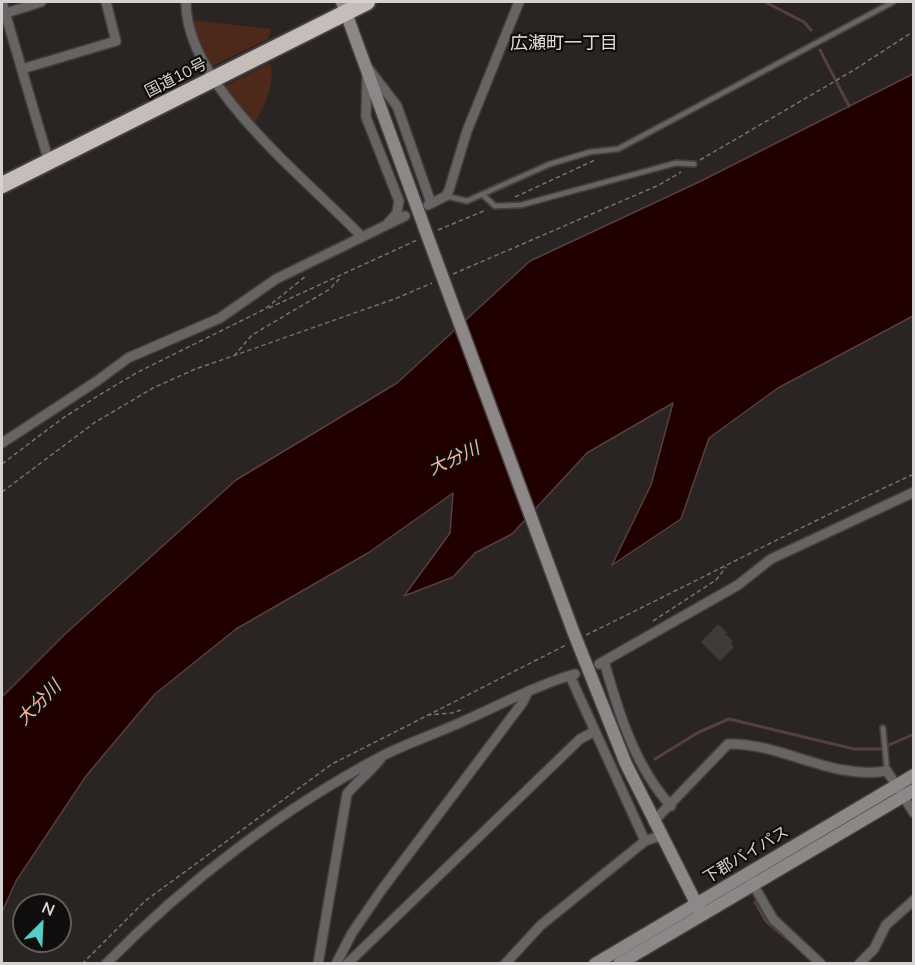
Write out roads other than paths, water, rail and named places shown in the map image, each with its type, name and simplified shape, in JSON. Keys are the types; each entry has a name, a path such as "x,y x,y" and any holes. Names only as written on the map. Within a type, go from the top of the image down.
{"highway":[{"name":"国道10号","path":"2,185 214,79 344,7 367,2"}],"street":[{"path":"2,2 49,162"},
{"path":"6,13 41,2"},
{"path":"22,69 116,41 106,2"},
{"path":"186,2 189,31 214,79 231,103 269,145 362,237"},
{"path":"366,66 397,106 429,204 446,196 467,131 519,2"},
{"path":"344,7 574,636 626,764 699,910"},
{"path":"366,66 366,117 399,201 397,213 384,226"},
{"path":"2,444 128,358 219,318 276,279 405,216"},
{"path":"671,806 658,792 644,769 602,662 738,585 771,559 914,492"},
{"path":"106,963 194,883 252,839 382,756 528,692 573,675 594,731 645,842"},
{"path":"336,963 352,933 383,888 523,702 528,692"},
{"path":"347,963 580,739 594,731"},
{"path":"653,822 671,806 728,744 745,744 838,771 865,774 887,769 904,790 914,813"},
{"path":"318,963 341,813 347,794 373,769 382,756"},
{"path":"620,963 699,910 904,790 914,776"},
{"path":"505,963 541,925 645,842 660,836"},
{"path":"750,879 773,919 821,963"},
{"path":"859,963 874,949 886,925 914,900"},
{"name":"下郡バイパス","path":"595,963 699,910"}],"lane":[{"path":"446,196 467,201 561,161 590,152 618,149 893,2"},
{"path":"483,195 495,206 521,205 676,163 694,164"},
{"path":"883,728 887,769"}],"water":[{"name":"大分川","path":"913,74 913,316 778,388 709,438 681,519 612,565 651,485 673,403 587,453 512,534 475,553 453,577 404,596 450,533 453,493 368,553 236,629 155,694 86,776 16,881 2,912 2,697 64,635 236,480 397,383 530,261 699,182"}],"waterway":[{"path":"765,2 804,22 811,30"},
{"path":"820,50 849,106"},
{"path":"655,759 699,732 729,719 854,749 880,749 914,734"},
{"path":"755,902 766,921 791,942"}],"district":[{"name":"広瀬町一丁目","path":"564,44"}]}
